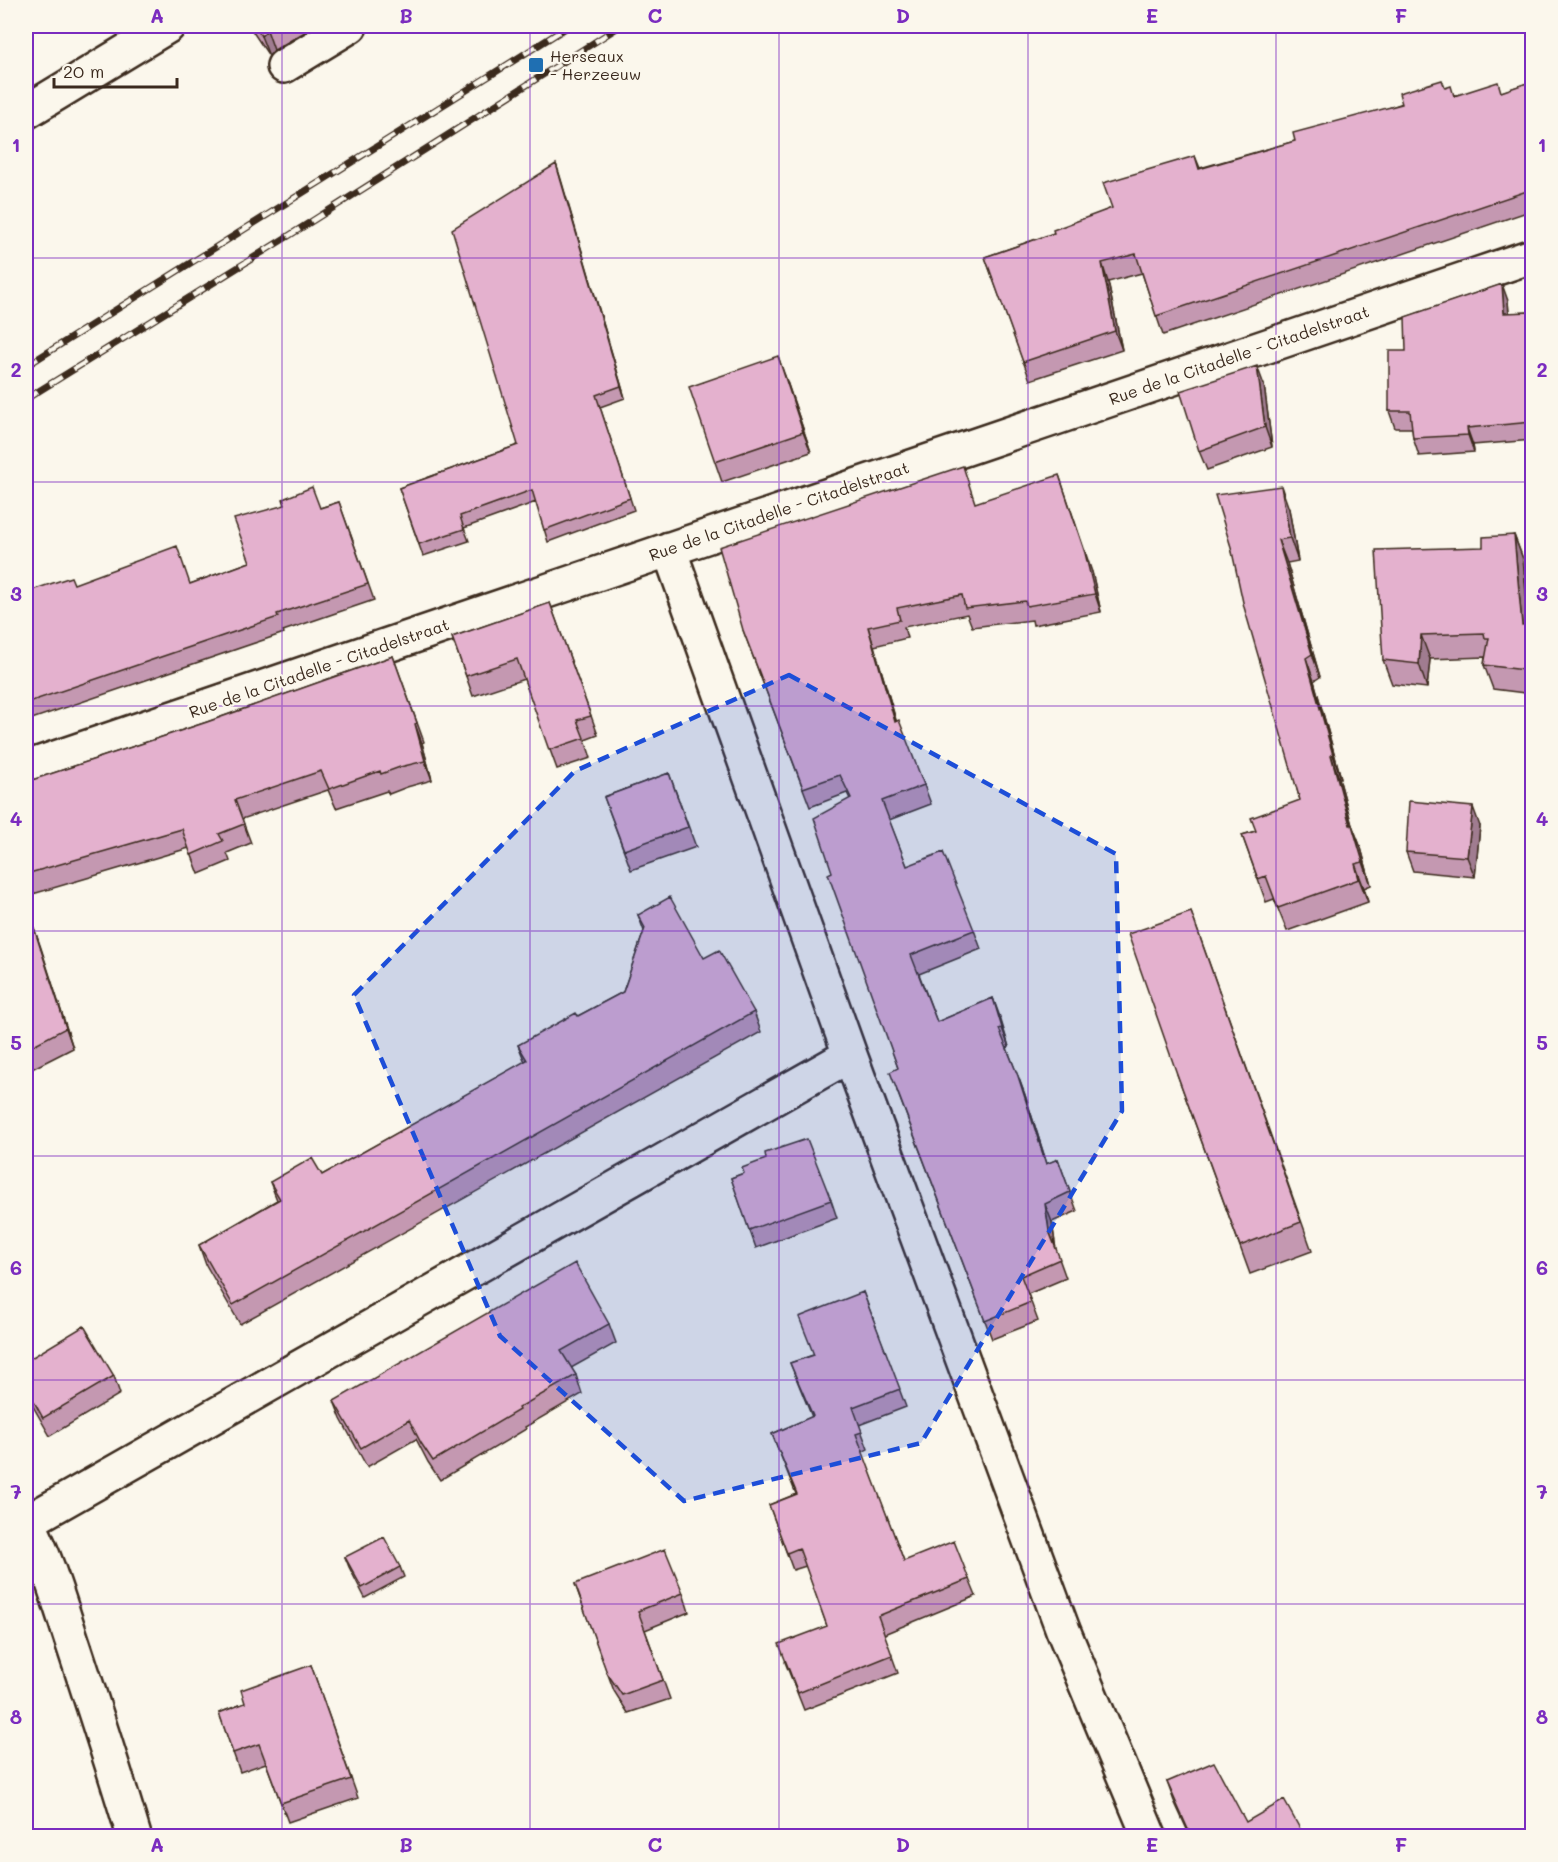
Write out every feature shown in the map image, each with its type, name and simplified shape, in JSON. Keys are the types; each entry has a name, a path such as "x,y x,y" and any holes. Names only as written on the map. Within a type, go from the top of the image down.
{"street":[{"path":"26,112 168,26"},
{"path":"284,66 350,26"},
{"name":"Rue de la Citadelle - Citadelstraat","path":"26,768 1533,256"},
{"path":"669,549 850,1055 1063,1630 1149,1836"},
{"path":"134,1836 113,1763 53,1584 26,1521 850,1055"}],"highlighted area":[{"path":"789,675 1116,854 1122,1111 921,1443 684,1501 500,1336 354,995 575,771"}],"building":[{"path":"255,26 275,26 261,36"},
{"path":"1442,80 1445,88 1451,86 1454,96 1498,82 1501,92 1533,81 1533,189 1156,316 1136,254 1102,263 1115,331 1023,362 985,257 1054,233 1053,230 1112,208 1103,183 1195,156 1199,169 1295,141 1293,133 1402,104 1399,93"},
{"path":"556,164 621,386 596,395 630,498 544,530 532,490 460,516 464,529 419,544 399,488 518,445 452,229"},
{"path":"1502,284 1504,313 1533,312 1533,422 1467,428 1468,435 1413,438 1410,411 1389,411 1389,351 1406,351 1405,317"},
{"path":"778,356 803,432 715,462 689,387"},
{"path":"1257,366 1265,427 1199,451 1180,391"},
{"path":"963,466 975,503 1059,475 1085,553 1095,594 1027,606 1025,601 965,608 962,595 897,608 900,620 868,627 895,722 899,720 924,785 882,801 907,866 943,852 974,930 911,955 937,1022 993,998 1002,1028 999,1029 1018,1076 1046,1164 1058,1159 1070,1192 1045,1204 1049,1231 1060,1259 1021,1276 1031,1302 985,1321 890,1072 898,1068 828,874 832,872 814,818 851,798 840,775 803,788 743,630 719,547"},
{"path":"1281,486 1290,538 1278,540 1312,654 1306,658 1350,825 1352,825 1363,862 1355,864 1359,879 1278,908 1266,876 1258,879 1242,835 1256,831 1251,818 1300,800 1244,607 1231,547 1215,495"},
{"path":"312,487 320,508 339,502 368,584 26,703 26,592 71,577 74,584 177,546 190,584 250,562 234,519 285,505 283,499"},
{"path":"1514,535 1522,625 1533,624 1533,671 1484,665 1489,638 1485,638 1484,633 1421,635 1419,664 1383,660 1376,550 1483,547 1483,537"},
{"path":"550,603 591,716 577,720 584,738 549,750 517,659 466,676 452,637"},
{"path":"393,656 417,723 415,724 425,761 381,774 380,771 329,789 321,771 235,800 244,824 219,834 223,841 191,855 182,829 26,874 26,782 207,722"},
{"path":"669,773 688,827 624,850 604,797"},
{"path":"1409,801 1473,807 1467,857 1406,852"},
{"path":"670,897 704,958 719,950 754,1012 233,1305 199,1245 280,1199 270,1182 312,1158 322,1175 527,1060 518,1045 576,1013 578,1016 623,992 645,928 638,915"},
{"path":"1191,912 1301,1222 1240,1246 1128,934"},
{"path":"34,928 66,1028 26,1049 26,932"},
{"path":"807,1139 831,1200 749,1230 731,1178 744,1173 742,1168 766,1159 765,1153"},
{"path":"575,1263 609,1324 561,1351 576,1375 433,1461 409,1420 361,1448 334,1401"},
{"path":"863,1292 900,1389 853,1407 862,1432 856,1434 904,1561 954,1541 969,1579 878,1616 892,1655 798,1693 779,1644 827,1626 799,1548 787,1553 769,1505 797,1494 772,1434 813,1416 790,1363 814,1355 799,1317"},
{"path":"84,1326 114,1376 43,1418 26,1387 26,1361"},
{"path":"384,1537 400,1567 362,1588 345,1557"},
{"path":"665,1549 683,1593 638,1611 663,1680 622,1695 607,1673 575,1584"},
{"path":"311,1665 351,1779 281,1803 259,1744 233,1753 219,1713 245,1703 241,1690"},
{"path":"1214,1762 1246,1822 1284,1800 1304,1836 1191,1836 1167,1782"}],"railway":[{"path":"26,366 569,26"},
{"path":"26,399 620,26"}],"place":[{"name":"Herseaux - Herzeeuw","path":"536,65"}]}
